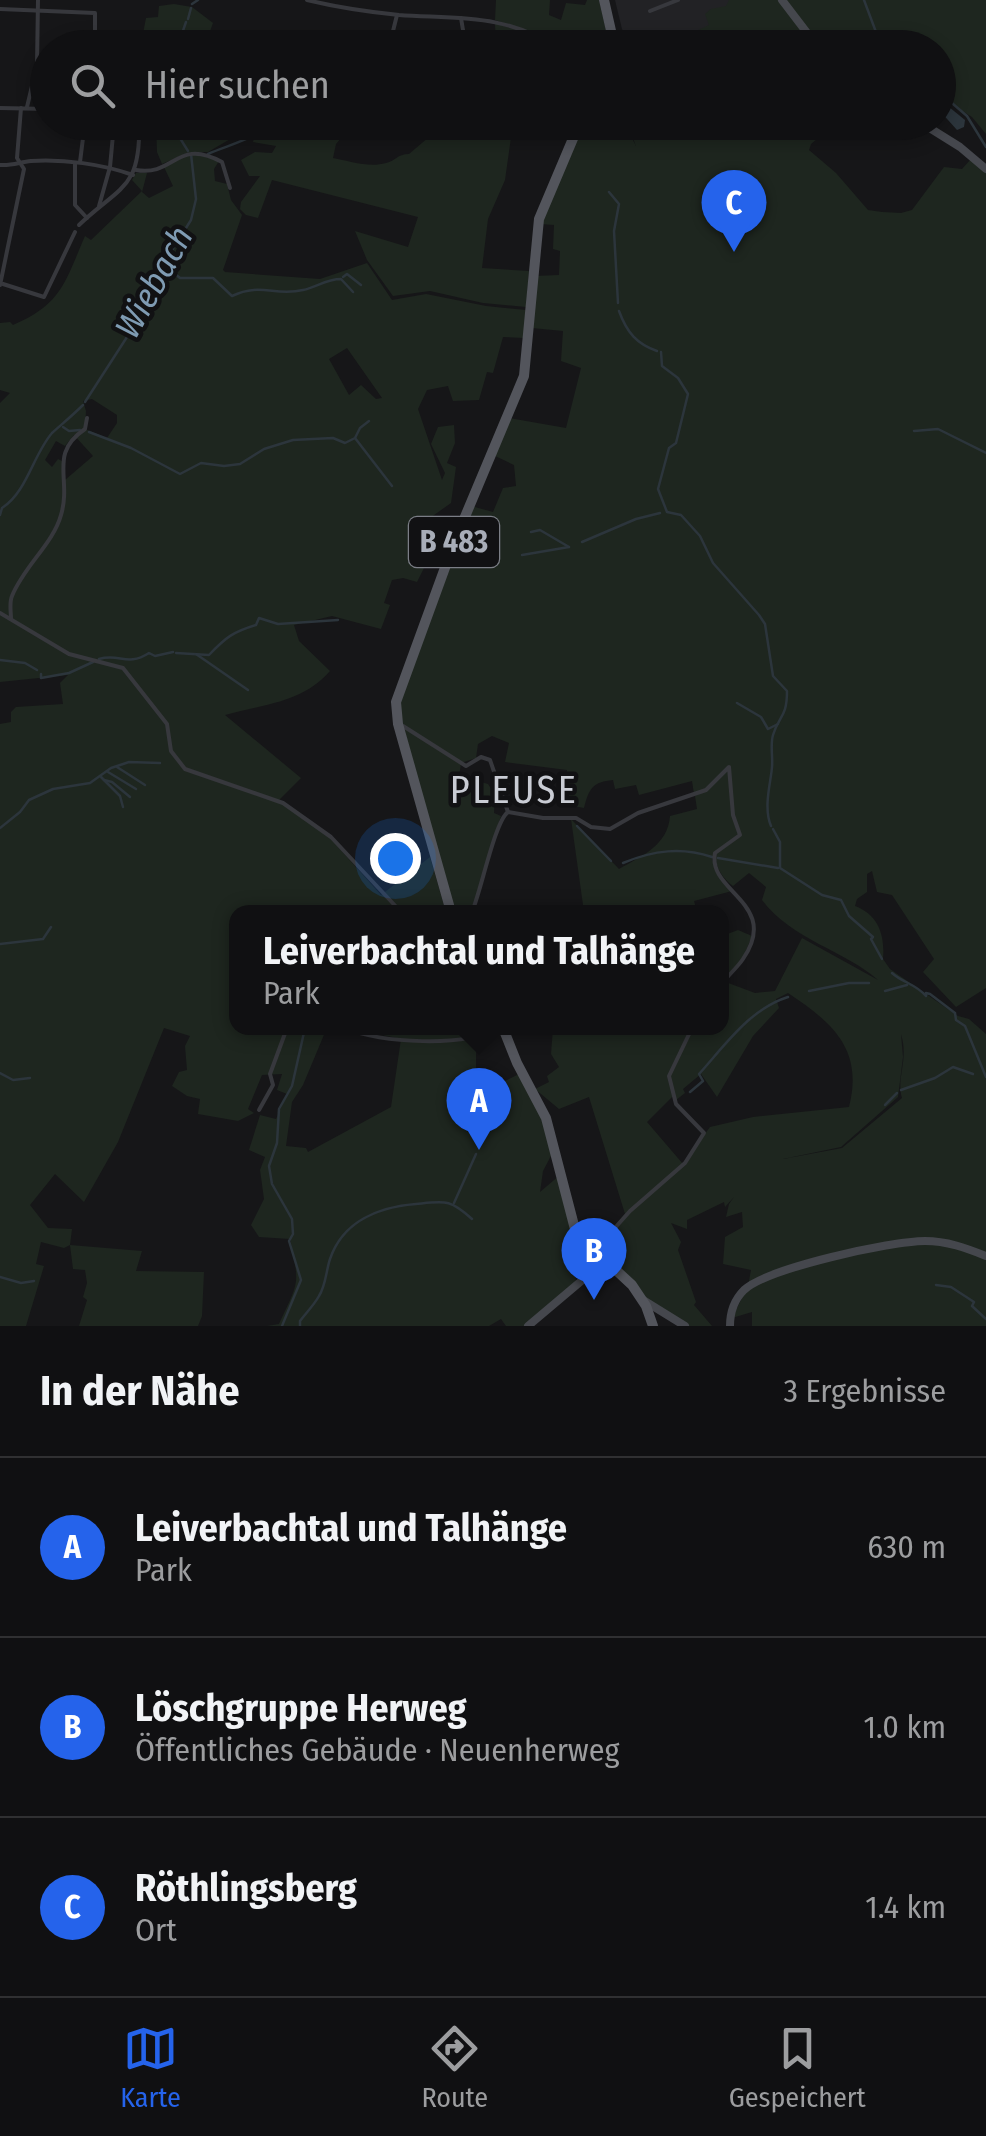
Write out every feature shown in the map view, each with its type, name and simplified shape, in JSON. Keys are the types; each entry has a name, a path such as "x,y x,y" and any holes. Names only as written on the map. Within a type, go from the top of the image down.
{"main road":[{"path":"604,0 611,30"},
{"name":"B 483","path":"448,905 398,724 397,698 468,506 524,376 536,229 572,140"},
{"path":"504,1035 546,1118 574,1228 582,1242 632,1285 653,1326"}],"street":[{"path":"37,30 38,0"},
{"path":"307,0 397,15 490,20 519,30"},
{"path":"361,9 362,0"},
{"path":"650,11 678,0"},
{"path":"782,0 805,30"},
{"path":"0,9 96,14 96,30"},
{"path":"394,30 397,15"},
{"path":"460,17 463,30"},
{"path":"30,90 17,158 24,168 20,194 0,285 44,297 75,232"},
{"path":"0,108 30,108"},
{"path":"81,140 75,204 88,218"},
{"path":"99,206 113,140"},
{"path":"79,226 134,172 138,140"},
{"path":"950,140 986,169"},
{"path":"0,165 77,164 153,171 191,152 222,162 230,188"},
{"path":"11,619 12,596 60,518 64,452 70,440 84,429 86,418"},
{"path":"0,613 69,654 122,668 168,724 171,751 185,769 283,802 334,840 394,905"},
{"path":"398,724 466,766 481,757 490,760 508,812"},
{"path":"508,812 576,818 591,827 610,829 638,813 708,789 730,767 733,815 740,835 717,851 714,863 752,914 754,928 744,958 729,975"},
{"path":"474,905 498,822 508,812"},
{"path":"259,1110 273,1085 270,1074 284,1035"},
{"path":"378,1035 426,1040 485,1035"},
{"path":"594,1252 630,1211 685,1163 704,1132 676,1104 669,1076 688,1035"},
{"path":"730,1326 734,1304 747,1288 818,1261 924,1241 954,1244 986,1256"},
{"path":"528,1326 605,1261"},
{"path":"643,1300 685,1326"}],"shaded area":[{"path":"496,0 550,0 549,15 561,20 566,3 585,5 587,0 599,0 606,30 524,30 495,20"},
{"path":"615,0 753,0 754,7 701,30 622,29"},
{"path":"729,0 780,0 802,30 699,30 709,25 705,14 726,6"},
{"path":"784,0 986,0 986,134 972,117 956,107 956,30 808,30"},
{"path":"159,6 192,7 213,23 210,30 144,30 146,18 158,17"},
{"path":"495,23 516,30 495,30"},
{"path":"956,113 965,120 964,127 957,130"},
{"path":"157,140 229,140 208,152 191,152 219,161 214,169 215,181 227,184 231,200 242,215 225,272 320,279 367,263 392,300 426,294 526,310 524,338 503,337 493,373 487,372 479,400 453,401 448,386 427,390 418,409 442,480 445,473 431,444 438,427 454,425 455,443 447,463 456,467 451,503 413,530 426,564 417,582 392,580 384,603 390,605 381,629 332,616 294,625 299,641 330,671 295,696 225,715 301,778 279,800 329,837 381,895 430,857 444,905 394,905 384,896 392,905 229,905 229,1035 324,1035 292,1102 286,1146 306,1148 308,1152 391,1107 401,1039 383,1035 476,1035 476,1087 493,1087 521,1073 537,1101 554,1150 543,1171 540,1192 560,1175 575,1233 564,1237 568,1257 575,1265 576,1283 526,1326 506,1326 501,1319 489,1326 267,1326 279,1324 286,1310 296,1283 295,1266 290,1239 259,1237 251,1225 264,1199 260,1170 265,1157 249,1150 260,1115 276,1119 287,1094 277,1090 282,1074 262,1075 248,1109 254,1113 238,1121 198,1114 200,1099 172,1086 179,1072 187,1070 185,1046 190,1036 164,1028 118,1142 84,1202 55,1174 30,1205 48,1228 72,1229 70,1245 64,1248 41,1242 36,1264 44,1266 26,1326 0,1326 0,724 11,722 11,712 16,707 63,704 60,683 68,675 0,682 0,403 10,393 0,390 0,323 13,325 52,300 85,236 91,240 142,191 132,180 136,173 147,173 142,192 149,198 173,186 164,167 187,153 162,164","holes":["347,348 382,398 376,399 361,385 349,395 329,359","92,399 117,415 117,423 107,438 85,429 83,401","74,435 93,456 65,480 62,461 58,459 52,467 45,460 56,441 65,446"]},
{"path":"339,140 333,158 373,165 409,154 425,140 511,140 505,180 488,219 482,268 529,271 526,307 483,303 430,291 393,296 367,260 355,231 408,247 418,217 272,180 258,218 246,215 240,209 241,202 260,176 249,176 241,160 255,152 272,153 276,146 253,142"},
{"path":"575,140 633,140 636,146 634,140 816,140 809,150 836,173 868,210 882,212 912,210 944,167 962,169 971,159 986,171 986,988 956,1007 923,972 934,959 892,895 877,892 872,871 867,874 867,892 857,899 855,906 870,915 879,927 883,959 890,969 986,1034 986,1326 752,1326 752,1312 732,1318 748,1286 751,1270 723,1264 725,1237 743,1227 742,1212 726,1217 734,1197 725,1207 724,1202 687,1220 687,1229 671,1223 681,1242 678,1250 694,1305 712,1326 686,1326 654,1305 594,1252 625,1214 589,1097 559,1109 535,1089 549,1082 547,1076 559,1067 551,1054 552,1035 729,1035 729,983 755,993 775,991 802,938 878,980 774,914 762,900 766,887 749,873 733,886 720,872 715,854 712,859 717,872 732,891 694,901 695,905 583,905 571,819 619,869 659,842 670,816 697,809 695,796 703,792 694,794 692,781 639,795 636,785 615,789 613,780 606,781 593,787 584,808 563,804 567,770 505,762 509,743 492,736 478,744 476,758 461,763 459,777 469,780 468,788 479,790 481,782 488,784 495,795 494,813 501,816 473,905 452,905 398,706 471,506 493,512 503,488 516,486 514,465 493,455 509,418 566,428 581,368 561,361 563,331 532,328 535,276 559,275 560,251 553,249 554,225 540,224","holes":["788,993 818,1015 848,1053 852,1068 849,1107 753,1117 710,1127 683,1164 647,1122 674,1095 676,1100 685,1093 683,1089 701,1074 717,1097 753,1036 779,1008 776,999","901,1034 904,1052 902,1098 842,1148 783,1159 841,1147 898,1097 903,1057"]},
{"path":"738,930 752,936 743,958 729,974 729,933"},
{"path":"70,1245 142,1251 136,1271 204,1272 198,1326 79,1326 87,1300 83,1297 87,1283 85,1270 73,1269"}],"waterway":[{"name":"Wiebach","path":"192,4 198,0"},
{"path":"864,0 875,30"},
{"name":"Wiebach","path":"188,19 191,8"},
{"name":"Wiebach","path":"183,30 186,22"},
{"path":"956,107 967,116 986,147"},
{"name":"Wiebach","path":"181,140 188,151"},
{"path":"208,154 243,140"},
{"name":"Wiebach","path":"85,402 127,337 157,274 191,220 196,199 191,154"},
{"path":"609,192 619,204 614,231 618,303"},
{"path":"163,264 180,278 213,278 232,296 251,290 293,292 341,279 353,292"},
{"path":"343,277 347,274 361,285"},
{"path":"619,311 634,337 657,351"},
{"path":"661,352 662,366 678,378 688,394 676,443 669,448 658,489 667,512 681,515 700,536 713,563 765,624 773,676 787,691 784,712 772,739 768,803 771,826"},
{"name":"Wiebach","path":"0,515 24,483 52,433 83,405"},
{"path":"355,438 369,421"},
{"path":"63,427 80,430"},
{"path":"914,431 938,429 986,453"},
{"path":"89,432 131,448 180,474 201,463 240,464 264,449 293,440 333,438 345,443 355,438 392,486"},
{"path":"582,542 660,513"},
{"path":"531,532 540,530 569,547"},
{"path":"522,555 569,547"},
{"path":"176,653 209,655 230,636 256,625 259,618 278,624 338,620"},
{"path":"99,659 135,659 149,653 155,656 173,652"},
{"path":"196,654 248,690"},
{"path":"0,660 25,663 37,670"},
{"path":"41,674 41,678 69,673 93,662"},
{"path":"737,703 761,717 768,729 778,724"},
{"path":"0,828 29,800 53,789 90,783 111,768 129,762 160,763"},
{"path":"117,767 145,785"},
{"path":"108,772 136,789"},
{"path":"101,777 120,796 123,807"},
{"path":"104,780 130,797"},
{"path":"577,826 611,861"},
{"path":"773,829 780,842 780,868 822,895 841,900 849,916 873,937 882,959"},
{"path":"623,863 668,851 712,857"},
{"path":"718,858 778,868"},
{"path":"0,944 43,939 51,927"},
{"path":"892,973 955,1013 956,1020 965,1026 986,1077"},
{"path":"809,991 869,983"},
{"path":"885,991 907,985"},
{"path":"690,1092 703,1081 699,1074 739,1029 762,1010 788,997"},
{"path":"282,1326 301,1280 289,1241 293,1234 292,1219 272,1184 269,1166 277,1143 279,1109 292,1086 303,1035"},
{"path":"901,1090 953,1067 973,1074"},
{"path":"0,1073 13,1080 30,1078"},
{"path":"885,1105 897,1093"},
{"path":"454,1203 476,1154"},
{"path":"300,1326 321,1292 336,1246 364,1218 402,1206 441,1202 453,1205 472,1219"},
{"path":"0,1277 21,1283 34,1281"},
{"path":"936,1285 951,1287 974,1302 972,1306 986,1319"}],"place":[{"name":"Röthlingsberg","path":"734,252"},
{"name":"Leiverbachtal und Talhänge","path":"479,1150"},
{"name":"Löschgruppe Herweg","path":"594,1300"}],"district":[{"name":"PLEUSE","path":"514,790"}]}
